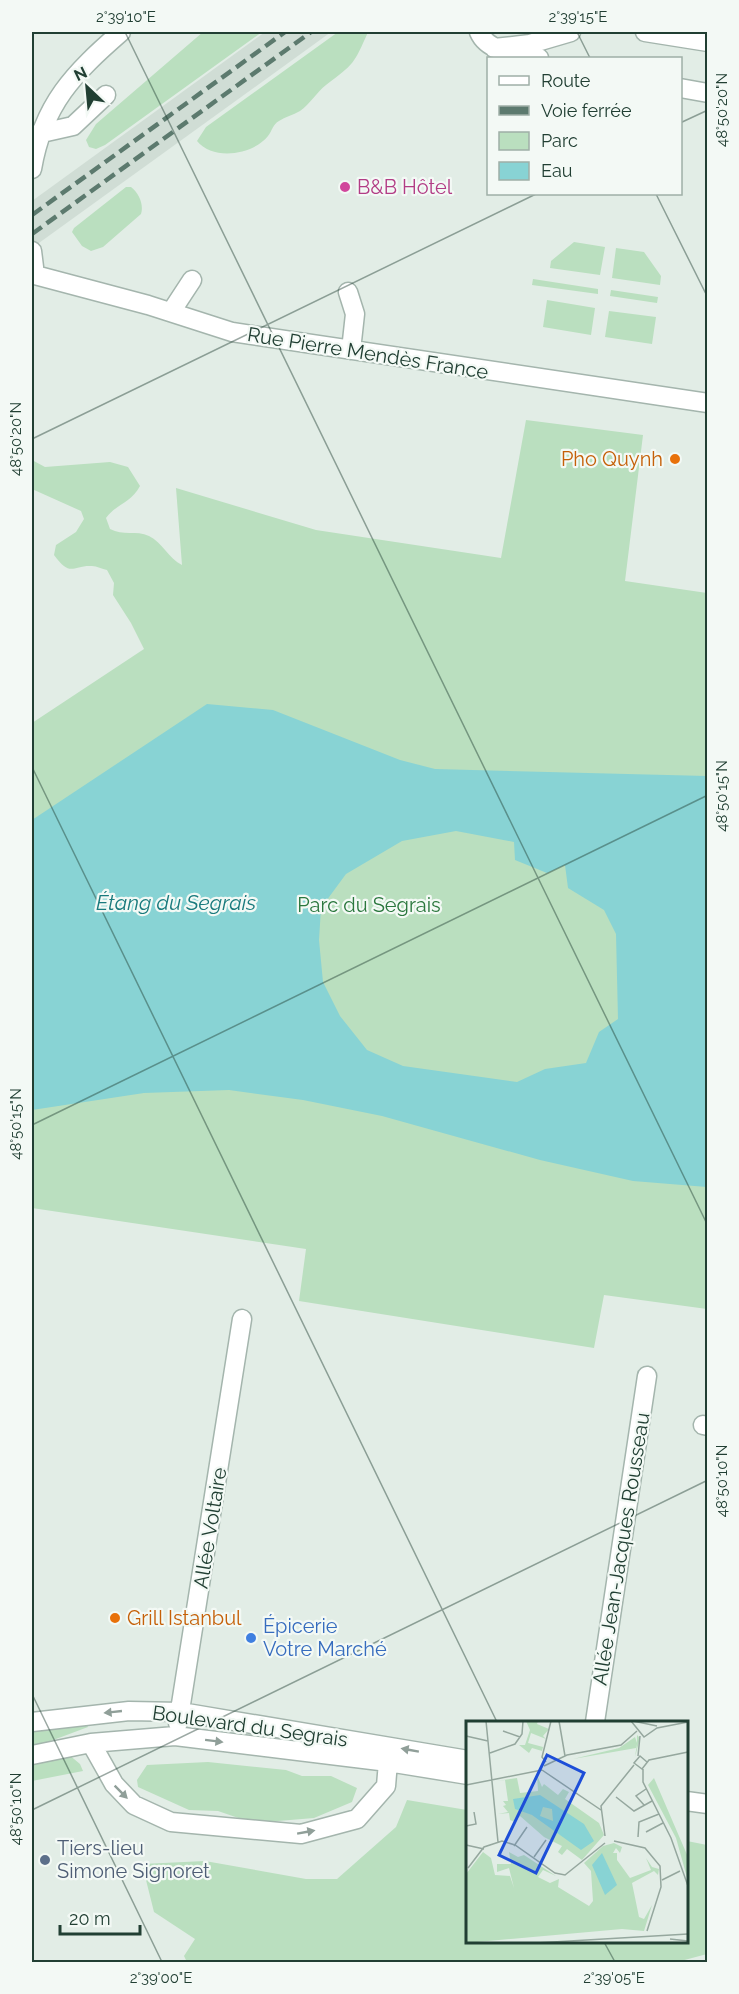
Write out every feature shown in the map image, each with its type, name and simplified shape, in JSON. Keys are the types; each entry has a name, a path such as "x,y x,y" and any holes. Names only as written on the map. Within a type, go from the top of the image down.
{"street":[{"path":"32,169 35,135 69,81 121,32"},
{"path":"479,32 482,38 494,48 534,57"},
{"path":"494,48 530,44 571,32"},
{"path":"645,32 708,42"},
{"path":"682,88 708,93"},
{"path":"35,135 73,126 106,95"},
{"path":"32,251 33,279"},
{"name":"Rue Pierre Mendès France","path":"33,279 171,312 232,332 708,404"},
{"path":"171,312 192,280"},
{"path":"348,292 355,314 351,350"},
{"name":"Allée Voltaire","path":"175,1736 181,1712 242,1319"},
{"name":"Allée Jean-Jacques Rousseau","path":"594,1721 647,1376"},
{"name":"Boulevard du Segrais","path":"32,1722 129,1711 181,1712 466,1760"},
{"name":"Boulevard du Segrais","path":"32,1755 91,1743 175,1736 388,1762 466,1775"},
{"path":"91,1743 114,1784 134,1805 171,1822 301,1834 357,1820 386,1786 388,1762"},
{"path":"688,1801 708,1804"}],"shaded area":[{"path":"265,32 331,32 32,248 32,201"}],"green space":[{"path":"203,32 262,32 105,145 96,149 89,147 86,140 96,124"},
{"path":"338,32 368,32 356,57 348,67 300,111 277,122 261,142 243,151 223,153 204,147 197,141 206,127"},
{"path":"126,187 131,187 138,196 142,207 141,214 103,247 91,251 82,246 72,232 74,228"},
{"path":"574,242 605,247 600,275 550,268 551,261"},
{"path":"616,248 644,252 661,276 660,285 612,278"},
{"path":"533,279 598,289 598,294 532,285"},
{"path":"611,290 658,297 657,303 610,296"},
{"path":"547,300 595,308 591,335 543,327"},
{"path":"609,311 656,317 652,344 605,337"},
{"name":"Parc du Segrais","path":"526,420 643,435 625,581 707,593 707,1309 604,1295 594,1348 299,1301 306,1249 32,1208 32,723 144,649 113,595 114,583 107,570 96,566 68,568 54,555 56,545 76,532 84,519 81,511 32,489 32,460 45,467 110,462 128,467 140,486 106,518 110,529 149,536 182,565 176,488 316,530 501,558"},
{"path":"86,1723 88,1727 32,1748 32,1731"},
{"path":"68,1754 80,1764 83,1771 32,1781 32,1763"},
{"path":"208,1762 286,1770 302,1776 331,1776 357,1788 352,1802 314,1818 253,1823 218,1811 189,1810 138,1787 137,1780 147,1765"},
{"path":"407,1800 466,1810 466,1943 688,1943 688,1841 707,1845 707,1954 677,1962 187,1962 184,1956 195,1939 154,1912 142,1864 205,1861 306,1879 337,1879 396,1827"}],"water":[{"name":"Étang du Segrais","path":"207,704 273,710 400,760 435,769 707,776 707,1187 633,1181 540,1160 382,1116 303,1100 229,1090 144,1093 32,1110 32,820","holes":["456,831 514,842 515,860 547,873 565,865 568,888 604,910 616,934 618,1019 599,1032 586,1063 545,1069 517,1082 403,1066 367,1050 340,1016 323,982 319,940 321,908 346,874 402,841"]}],"railway":[{"path":"32,215 285,32"},
{"path":"32,234 311,32"}],"place":[{"name":"B&B Hôtel","path":"345,187"},
{"name":"Pho Quynh","path":"675,459"},
{"name":"Grill Istanbul","path":"115,1618"},
{"name":"Épicerie Votre Marché","path":"251,1638"},
{"name":"Tiers-lieu Simone Signoret","path":"45,1860"}]}
